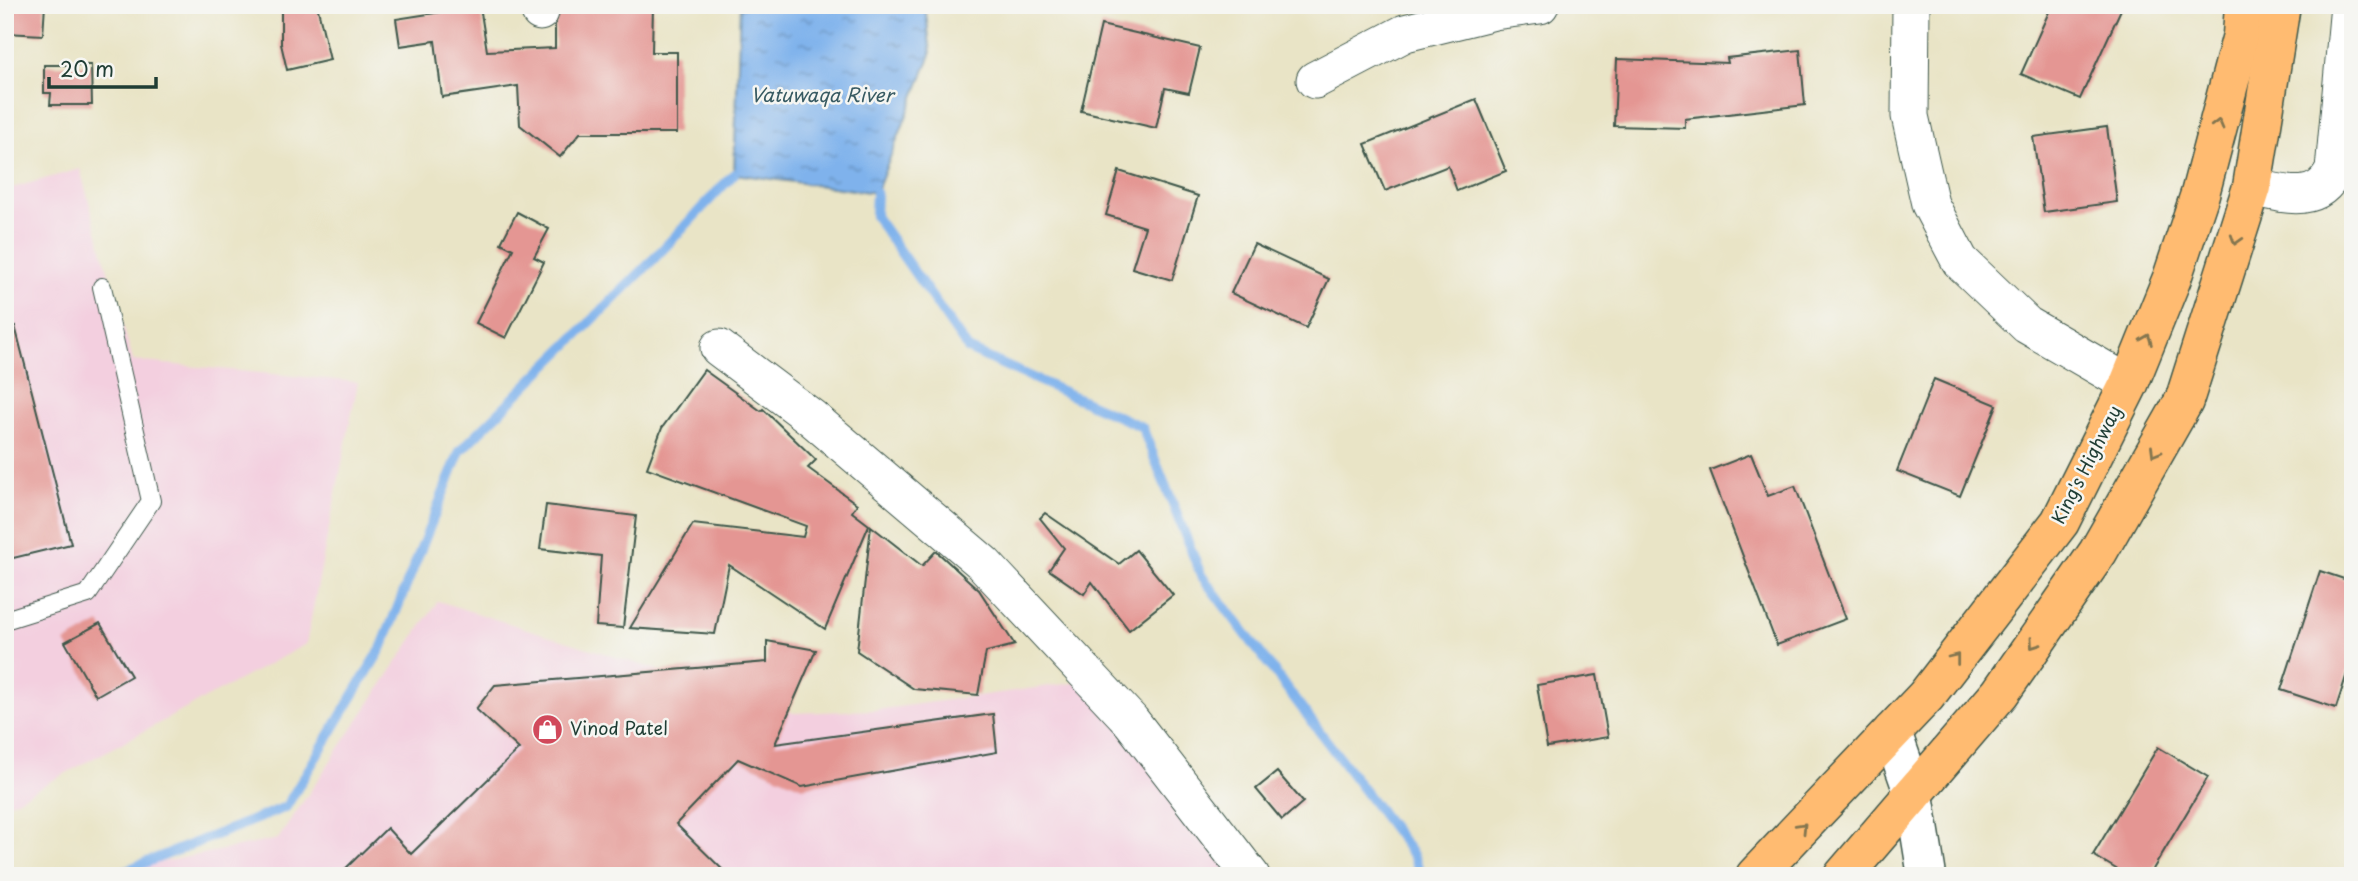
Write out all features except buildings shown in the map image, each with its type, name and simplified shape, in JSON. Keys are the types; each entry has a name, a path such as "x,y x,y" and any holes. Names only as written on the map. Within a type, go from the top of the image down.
{"highway":[{"name":"King's Highway","path":"1755,876 1926,696 2060,522 2129,384 2172,278 2200,194 2242,35 2244,5"},
{"path":"1843,876 2000,693 2098,552 2184,401 2252,187 2281,5"}],"street":[{"path":"1315,80 1405,33 1494,11 1540,5"},
{"path":"1911,5 1910,116 1930,204 1960,261 2027,325 2129,384"},
{"path":"2252,187 2303,195 2323,188 2329,180 2333,170 2350,5"},
{"path":"719,348 812,418 983,563 1131,721 1251,876"},
{"path":"1892,732 1914,795 1927,876"}],"lane":[{"path":"5,620 88,594 151,501 102,287"}],"shaded area":[{"path":"80,169 133,361 358,382 306,644 5,806 5,190"},
{"path":"438,601 794,713 876,710 1116,677 1256,876 92,876 278,839"}],"water":[{"name":"Vatuwaqa River","path":"740,5 925,5 931,54 876,193 734,174"}],"waterway":[{"path":"112,876 286,807 381,649 460,451 648,265 734,174"},
{"path":"876,193 875,216 968,349 1142,427 1201,575 1413,855 1422,876"}],"place":[{"name":"Vinod Patel","path":"547,729"}]}
